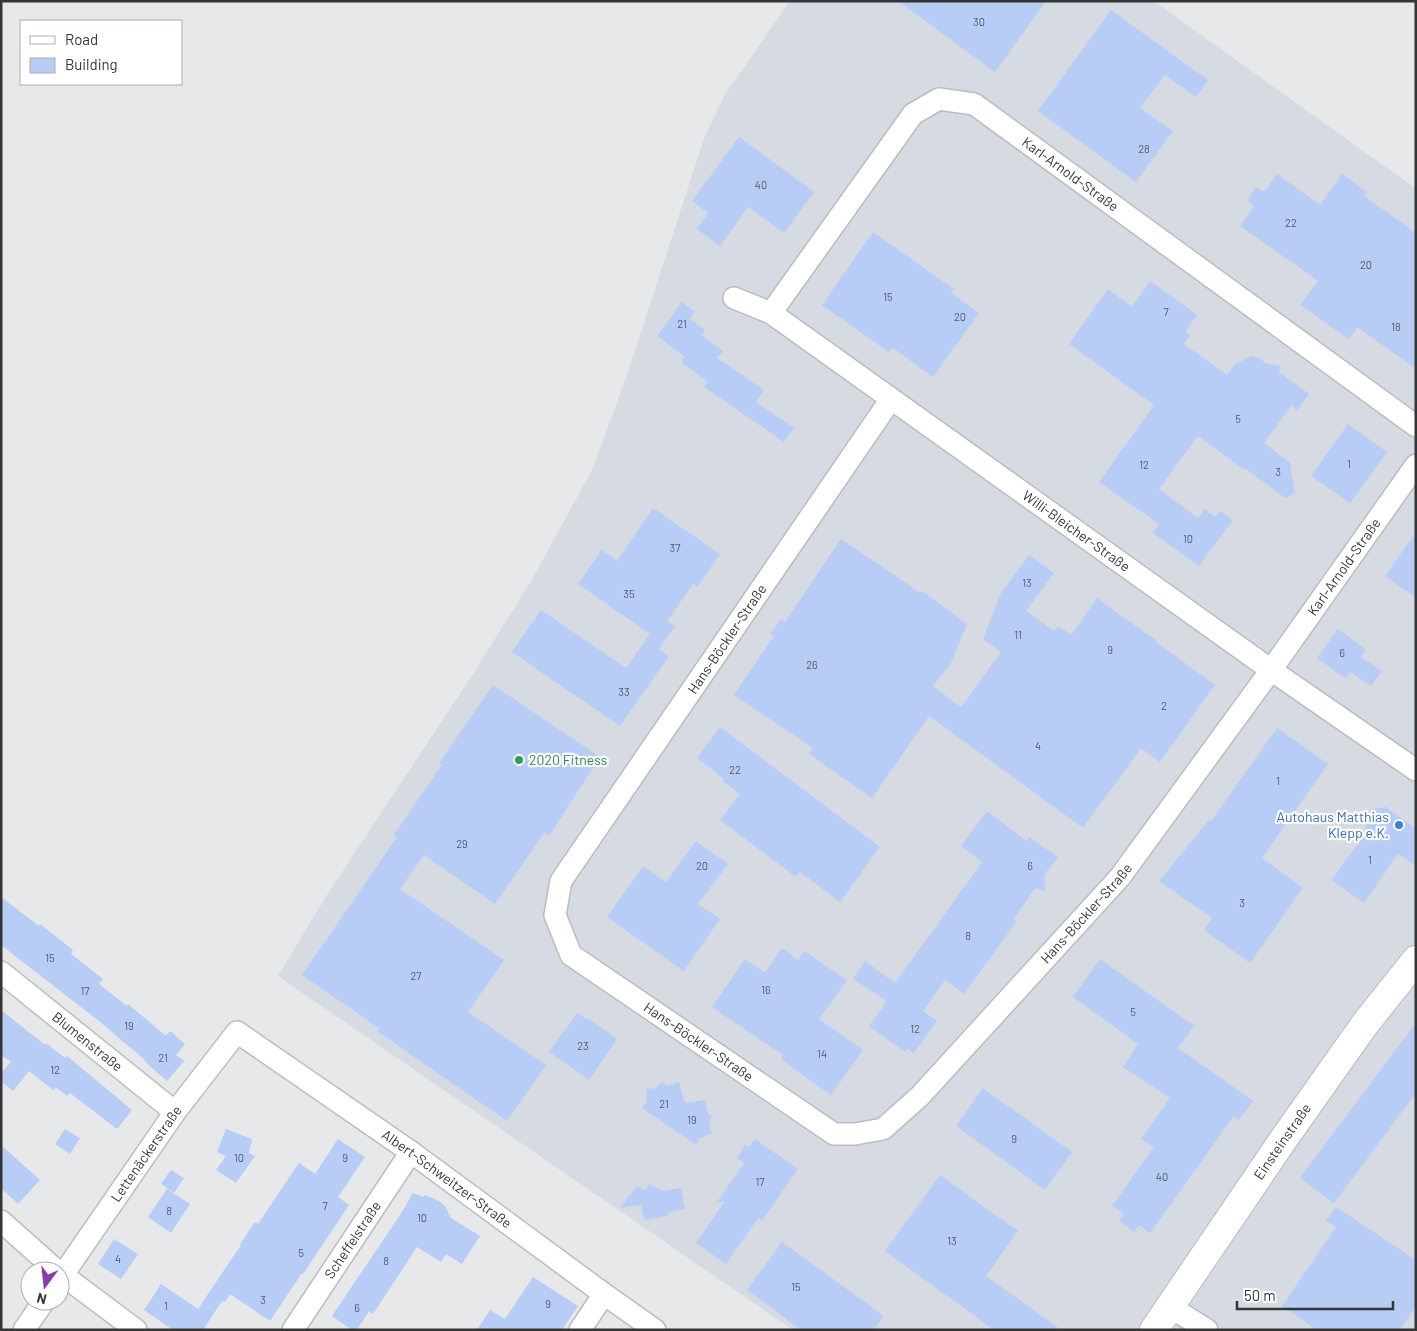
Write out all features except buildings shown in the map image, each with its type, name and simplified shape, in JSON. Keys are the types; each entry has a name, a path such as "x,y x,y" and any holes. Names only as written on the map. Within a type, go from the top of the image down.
{"street":[{"name":"Karl-Arnold-Straße","path":"771,313 913,114 939,98 974,104 1416,426"},
{"name":"Willi-Bleicher-Straße","path":"734,298 771,313 1271,670 1416,770"},
{"name":"Hans-Böckler-Straße","path":"891,399 561,881 555,914 571,955 834,1134 855,1134 883,1129 920,1096 1120,878 1271,670"},
{"name":"Karl-Arnold-Straße","path":"1271,670 1416,465"},
{"name":"Einsteinstraße","path":"1154,1330 1282,1140 1366,1024 1416,960"},
{"name":"Blumenstraße","path":"1,972 175,1112"},
{"name":"Lettenäckerstraße","path":"70,1261 175,1112 237,1032"},
{"name":"Albert-Schweitzer-Straße","path":"237,1032 412,1152 655,1330"},
{"name":"Scheffelstraße","path":"293,1330 412,1152"},
{"path":"1,1221 45,1261"},
{"path":"70,1282 136,1330"},
{"path":"580,1330 604,1294"},
{"path":"1169,1306 1206,1330"},
{"path":"24,1330 37,1311"}],"shaded area":[{"path":"790,1 1154,1 1416,189 1416,1330 793,1330 278,976 327,895 473,674 533,578 592,470 627,375 704,139 724,96"}],"place":[{"name":"2020 Fitness","path":"519,760"},
{"name":"Autohaus Matthias Klepp e.K.","path":"1399,825"}]}
